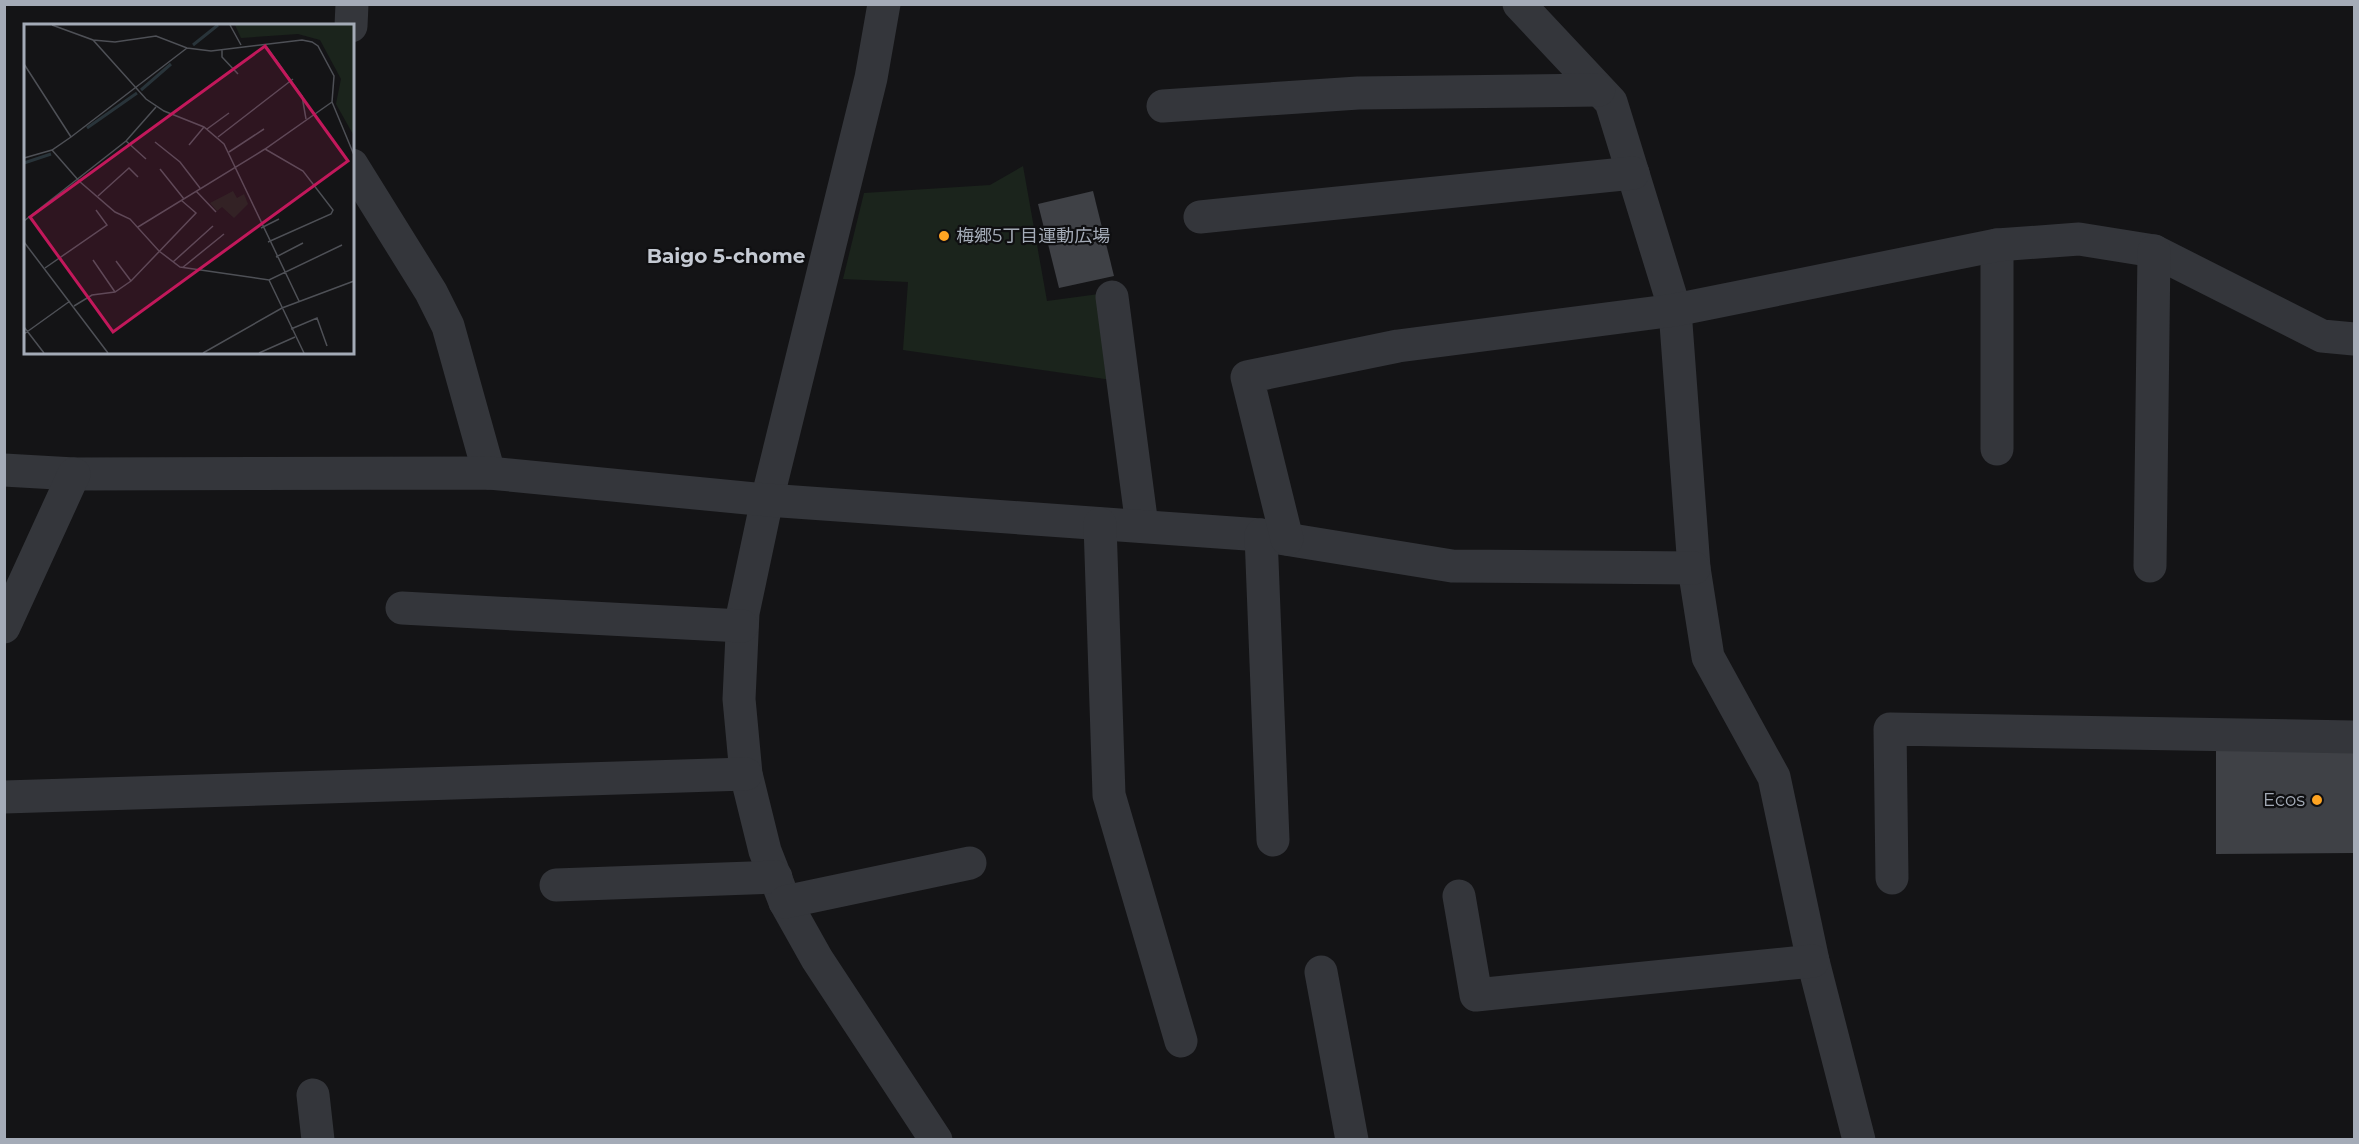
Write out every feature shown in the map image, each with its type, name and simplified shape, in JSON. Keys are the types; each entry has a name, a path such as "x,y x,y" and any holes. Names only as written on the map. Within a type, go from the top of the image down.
{"street":[{"path":"351,24 352,4"},
{"path":"884,4 871,78 767,500 743,614 739,699 746,774 765,851 780,890 817,959 936,1140"},
{"path":"1519,4 1611,102 1675,310 1694,568 1708,657 1774,777 1813,961 1859,1140"},
{"path":"1163,106 1358,93 1599,90"},
{"path":"354,168 431,292 448,326 489,473"},
{"path":"1200,217 1633,173"},
{"path":"1273,840 1274,537 1248,377 1398,346 1675,310 1996,245 2079,239 2154,251 2322,336 2355,339"},
{"path":"1996,245 1997,449"},
{"path":"2150,566 2154,251"},
{"path":"1112,297 1142,526"},
{"path":"4,470 74,474 489,473 767,500 1274,537 1452,566 1694,568"},
{"path":"4,627 74,474"},
{"path":"1100,524 1109,795 1181,1041"},
{"path":"402,608 742,626"},
{"path":"1892,878 1890,729 2355,737"},
{"path":"4,797 746,774"},
{"path":"556,885 780,890 970,863"},
{"path":"1459,896 1476,995 1813,961"},
{"path":"1321,972 1352,1140"},
{"path":"313,1095 318,1140"}],"shaded area":[{"name":"梅郷5丁目運動広場","path":"1023,166 1047,301 1099,294 1112,380 903,350 908,282 843,279 864,193 990,185"}],"building":[{"path":"1093,191 1114,276 1059,288 1038,204"},
{"path":"2354,746 2354,853 2216,854 2216,747"}],"place":[{"name":"梅郷5丁目運動広場","path":"944,236"},
{"name":"Ecos","path":"2317,800"}],"district":[{"name":"Baigo 5-chome","path":"726,256"}]}
